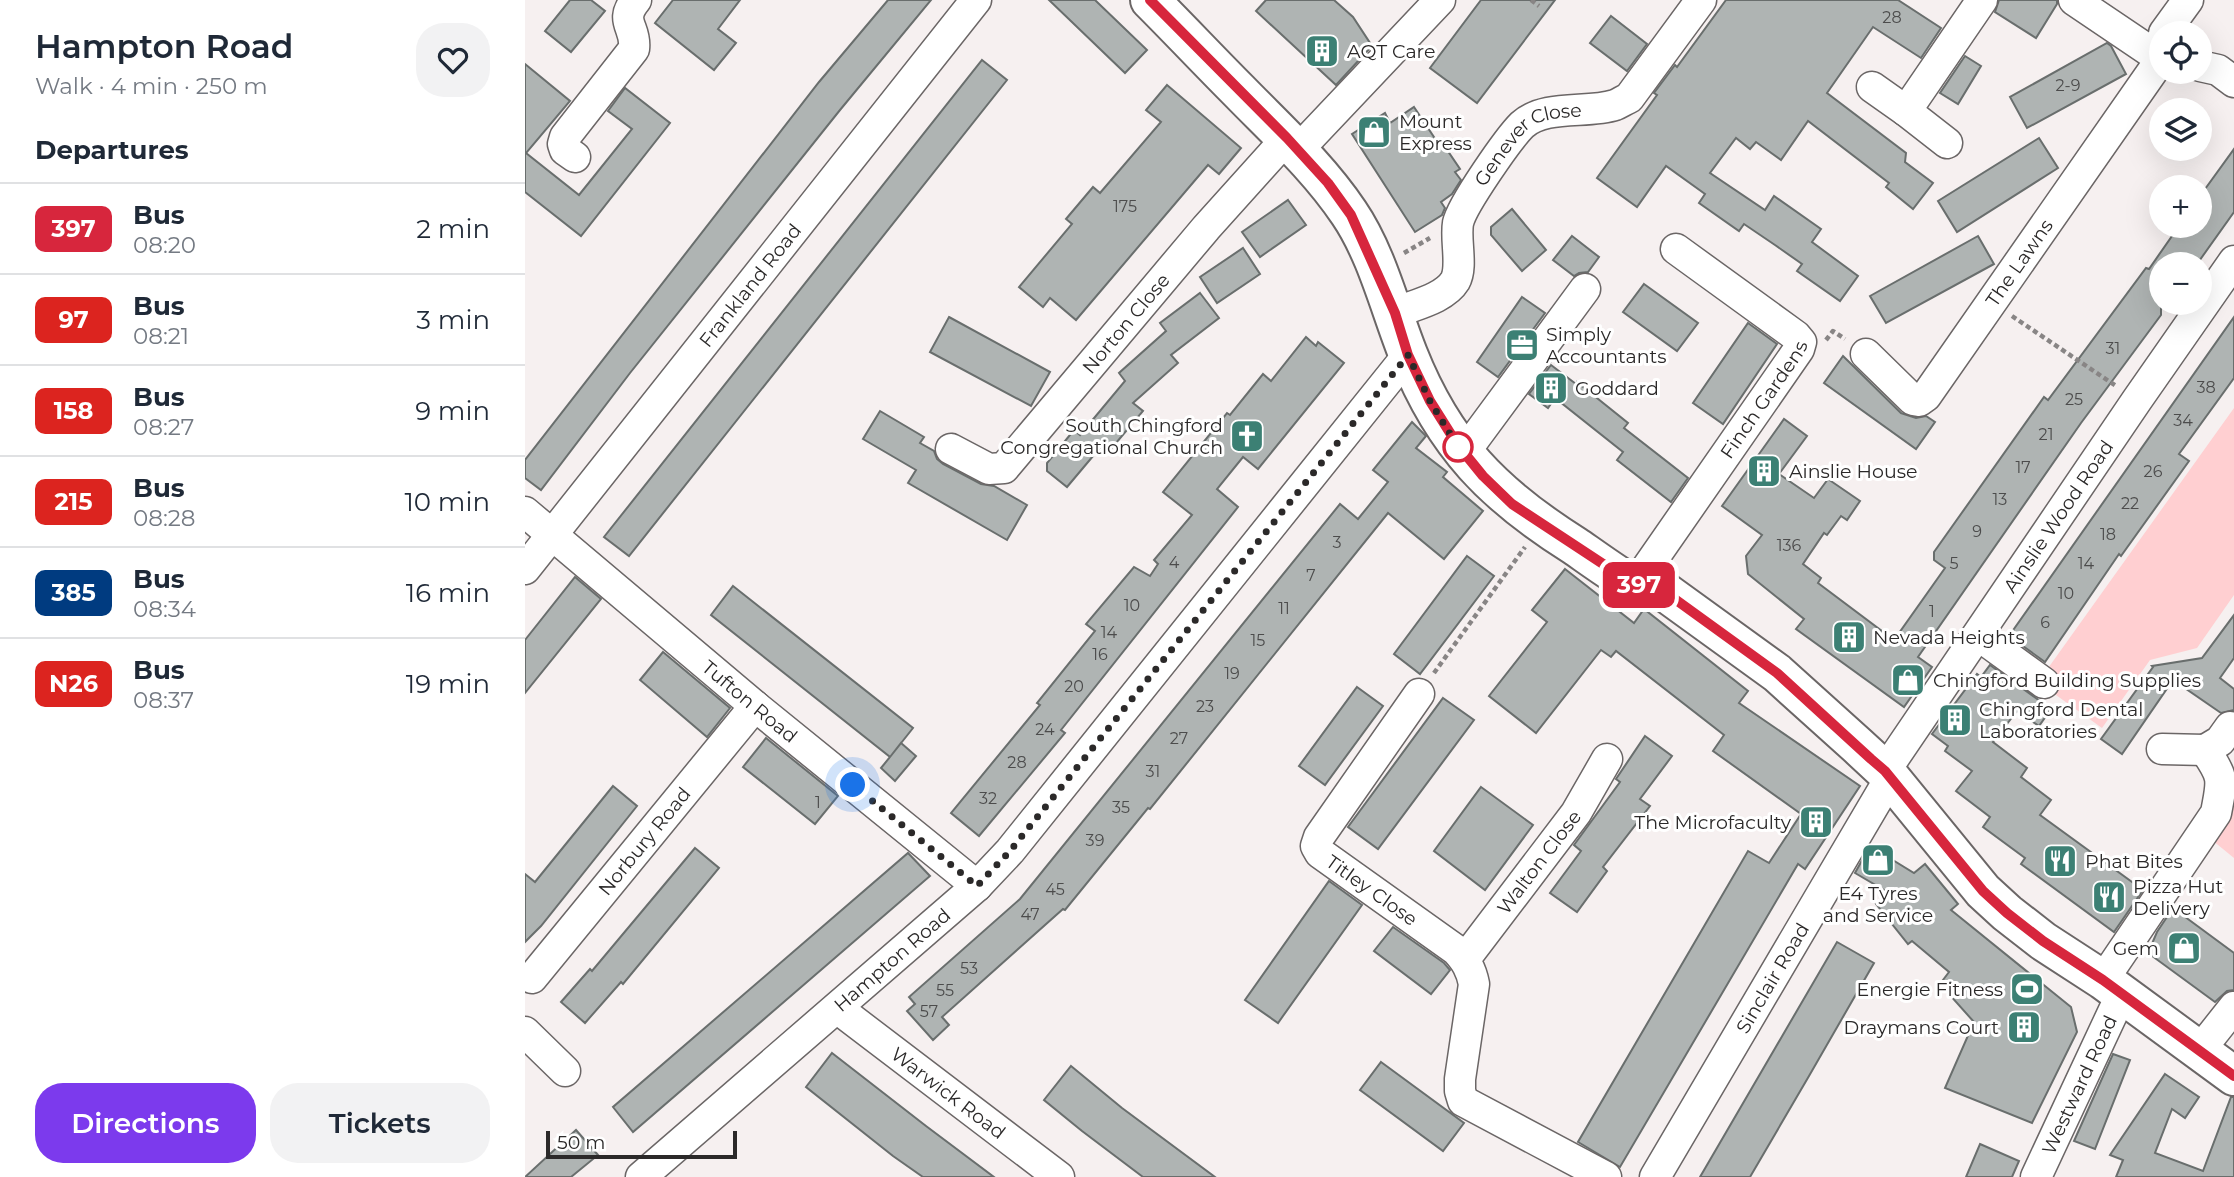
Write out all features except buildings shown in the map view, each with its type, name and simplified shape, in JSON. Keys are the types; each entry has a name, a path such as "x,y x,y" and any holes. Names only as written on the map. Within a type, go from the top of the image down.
{"main road":[{"path":"1150,0 1292,144 1328,183 1351,215 1395,313 1408,355 1430,401 1464,453 1483,476 1512,504 1635,585 1654,584 1777,673 1887,775 1983,891 2043,941 2112,986 2234,1076"}],"street":[{"path":"575,158 565,150 565,136 633,49 635,42 627,19 628,10 636,0"},
{"name":"Frankland Road","path":"525,569 976,0"},
{"name":"Norton Close","path":"951,449 989,469 1004,468 1213,219 1440,0"},
{"name":"Genever Close","path":"1395,313 1432,298 1455,281 1459,271 1458,222 1473,194 1523,125 1545,114 1613,106 1629,98 1701,0"},
{"path":"1906,111 1982,0"},
{"path":"2074,0 2149,44"},
{"name":"The Lawns","path":"2176,21 2188,0"},
{"name":"The Lawns","path":"1866,354 1913,400 1919,401 1926,396 1992,303 2149,65"},
{"path":"2212,69 2234,82"},
{"path":"1872,87 1948,144"},
{"name":"Finch Gardens","path":"1635,585 1799,349 1801,342 1686,256"},
{"name":"Ainslie Wood Road","path":"1887,775 1978,635 2234,261"},
{"path":"1464,453 1585,289"},
{"name":"Hampton Road","path":"641,1177 977,886 1010,851 1408,355"},
{"name":"Tufton Road","path":"525,512 755,706 977,886"},
{"path":"1978,635 2044,682"},
{"name":"Titley Close","path":"1419,694 1319,837 1316,846 1320,853 1465,959"},
{"name":"Norbury Road","path":"532,978 755,706"},
{"path":"2162,749 2205,750 2220,741 2230,727"},
{"name":"Westward Road","path":"2036,1177 2052,1143 2112,986 2216,813 2221,775 2205,750"},
{"name":"Walton Close","path":"1465,959 1576,813 1607,759"},
{"name":"Sinclair Road","path":"1655,1177 1887,775"},
{"path":"1465,959 1473,984 1460,1079 1463,1101 1606,1177"},
{"path":"2200,1050 2234,1007"},
{"name":"Warwick Road","path":"837,1008 1059,1177"},
{"path":"525,1032 565,1071"}],"path":[{"path":"1531,0 1539,6"},
{"path":"1396,258 1458,222"},
{"path":"1992,303 2137,400"},
{"path":"1419,694 1542,524"}],"shaded area":[{"path":"2234,408 2234,595 2197,648 2150,660 2102,728 2049,690 2046,671"},
{"path":"2234,788 2234,858 2212,840"}],"bus line":[{"name":"397","path":"1150,0 1287,138 1328,183 1351,215 1395,313 1408,355 1430,401 1457,444 1483,476 1512,504 1555,534 1635,585 1654,584 1777,673 1885,771 1983,891 2007,913 2234,1076"}],"place":[{"name":"AQT Care","path":"1322,51"},
{"name":"Mount Express","path":"1374,132"},
{"name":"Simply Accountants","path":"1522,345"},
{"name":"Goddard","path":"1551,388"},
{"name":"South Chingford Congregational Church","path":"1247,436"},
{"name":"Ainslie House","path":"1764,471"},
{"name":"Nevada Heights","path":"1849,637"},
{"name":"Chingford Building Supplies","path":"1908,680"},
{"name":"Chingford Dental Laboratories","path":"1955,720"},
{"name":"The Microfaculty","path":"1816,822"},
{"name":"E4 Tyres and Service","path":"1878,860"},
{"name":"Phat Bites","path":"2060,861"},
{"name":"Pizza Hut Delivery","path":"2109,897"},
{"name":"Gem","path":"2184,948"},
{"name":"Energie Fitness","path":"2027,989"},
{"name":"Draymans Court","path":"2024,1027"}],"route":[{"path":"853,785 977,886 1010,851 1408,355 1430,401 1458,447"}]}
